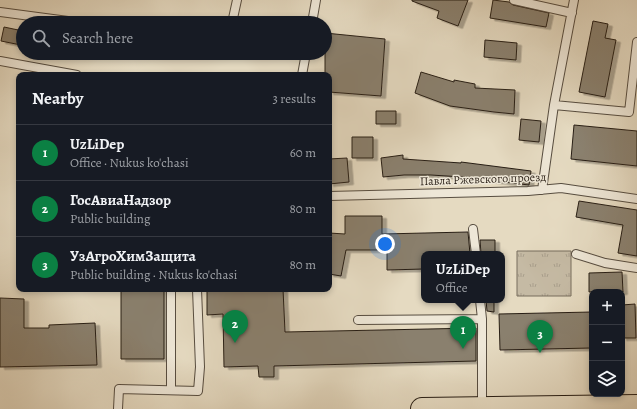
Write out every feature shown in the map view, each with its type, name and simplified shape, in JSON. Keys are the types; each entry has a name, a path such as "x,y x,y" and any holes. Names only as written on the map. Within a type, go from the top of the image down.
{"main road":[{"path":"422,409 637,406"}],"lane":[{"path":"234,16 237,0"},
{"path":"313,16 316,0"},
{"path":"514,0 572,13"},
{"path":"542,190 554,105 574,0"},
{"path":"0,12 30,16"},
{"path":"554,105 629,112 637,42"},
{"path":"303,72 305,60"},
{"path":"0,61 60,72"},
{"name":"Павла Ржевского проезд","path":"332,196 542,190 561,188 637,199"},
{"path":"474,229 476,251"},
{"path":"576,254 605,263 637,268"},
{"path":"171,292 171,390"},
{"path":"118,409 119,389 198,391 200,367 197,292"},
{"path":"480,303 482,319 482,408"},
{"path":"358,320 482,319"}],"green space":[{"path":"517,251 571,251 571,296 517,296"}],"building":[{"path":"412,0 468,0 458,26 437,18 439,11"},
{"path":"493,0 509,2 513,5 549,13 546,27 490,18"},
{"path":"593,21 608,24 605,38 616,40 605,97 579,92"},
{"path":"4,27 16,30 16,44 1,41"},
{"path":"332,34 385,39 381,96 332,92 332,72 325,72 325,60 332,60"},
{"path":"485,40 517,43 516,60 484,57"},
{"path":"421,72 454,82 454,80 475,84 475,88 515,90 514,114 450,106 415,93"},
{"path":"376,111 396,111 396,124 376,124"},
{"path":"521,119 541,121 539,142 519,140"},
{"path":"574,125 637,131 637,166 571,159"},
{"path":"352,137 373,137 373,158 352,158"},
{"path":"403,155 403,159 461,162 531,171 529,185 431,175 383,177 381,158"},
{"path":"347,158 349,182 332,184 332,159"},
{"path":"579,201 637,210 637,256 618,253 623,225 576,217"},
{"path":"345,216 382,216 382,234 468,232 470,251 421,251 421,269 387,270 387,250 346,250 341,276 332,274 332,233 345,234"},
{"path":"480,240 495,240 495,251 481,251"},
{"path":"622,272 623,289 589,289 589,273"},
{"path":"121,292 164,292 164,359 121,359"},
{"path":"207,292 283,292 285,332 476,328 476,361 274,366 274,377 259,377 258,366 224,367 223,314 207,315"},
{"path":"0,298 24,299 24,328 49,328 49,325 95,323 97,365 0,367"},
{"path":"486,303 494,303 494,312 487,311"},
{"path":"635,304 636,338 625,338 625,305"},
{"path":"589,312 589,348 500,350 499,314"}],"place":[{"name":"ГосАвиаНадзор","path":"235,343"},
{"name":"UzLiDep","path":"463,349"},
{"name":"УзАгроХимЗащита","path":"540,353"}]}
